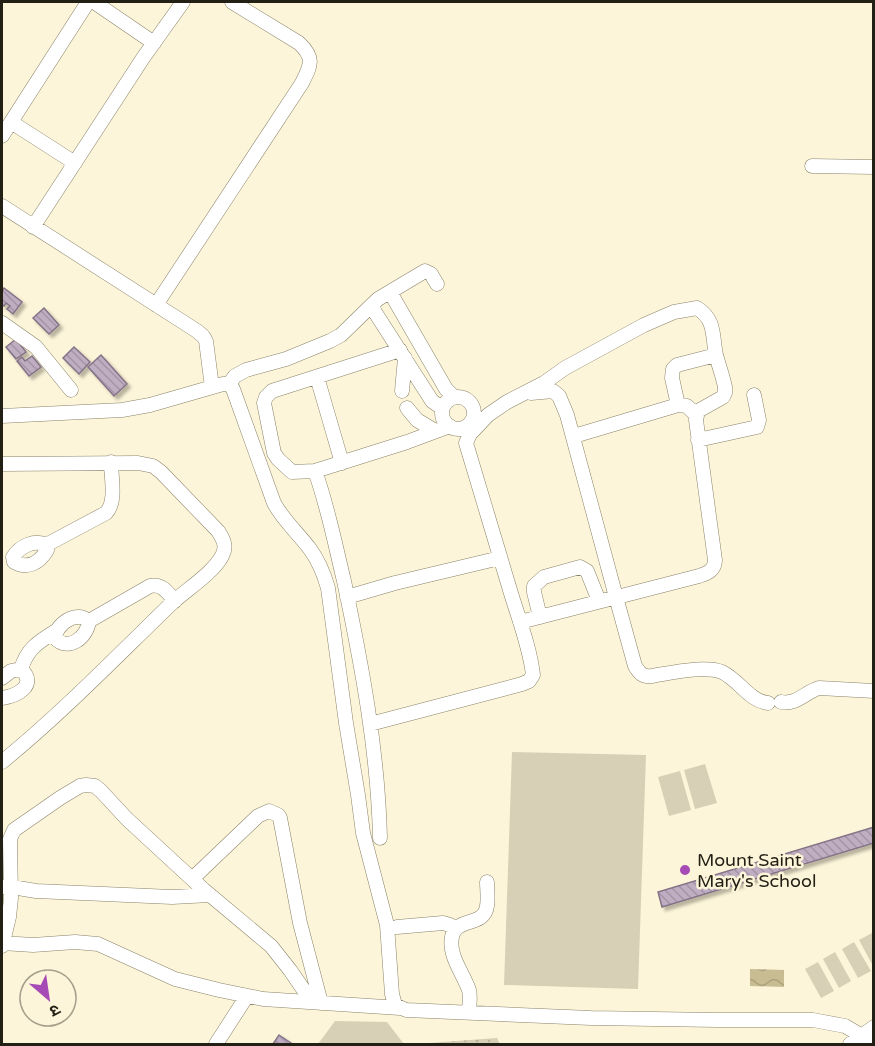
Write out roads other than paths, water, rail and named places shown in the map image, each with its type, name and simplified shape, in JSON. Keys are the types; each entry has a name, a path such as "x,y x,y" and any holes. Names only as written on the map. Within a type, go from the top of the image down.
{"street":[{"path":"2,136 88,2"},
{"path":"94,2 154,42"},
{"path":"33,227 154,42 183,2"},
{"path":"156,305 296,92 310,67 307,50 300,43 232,2"},
{"path":"11,122 75,163"},
{"path":"812,166 873,167"},
{"path":"2,206 203,336 212,387"},
{"path":"229,384 235,376 246,370 286,359 341,335 371,306 425,271 431,274 437,284"},
{"path":"390,292 446,389 454,398"},
{"path":"371,306 432,401 442,408"},
{"path":"474,416 488,414 565,368 644,326 680,310 697,308 705,313 712,328 725,393 720,400 702,408 696,415"},
{"path":"2,323 36,347 71,390"},
{"path":"402,354 272,391 264,403 274,453 278,459 292,472 315,471 435,431 460,431 486,404 500,407"},
{"path":"402,354 402,391"},
{"path":"678,405 672,378 673,369 677,365 716,355"},
{"path":"317,377 342,463"},
{"path":"2,416 122,410 229,384"},
{"path":"229,384 236,395 274,503 281,516 311,550 321,567 328,588 362,828 387,925 393,1000 400,1008"},
{"path":"523,394 553,391 559,396 567,415 635,666 641,675 652,676 696,670 721,672 760,702 791,703 819,688 873,691"},
{"path":"698,440 757,427 759,420 754,395"},
{"path":"370,724 511,687 529,681 533,675 466,443 460,431 445,422 442,408 447,401 464,398 468,400 474,416"},
{"path":"519,622 699,576 713,569 715,560 696,415 687,406 678,405 574,436"},
{"path":"407,408 417,420 435,431"},
{"path":"46,545 110,510 112,502 111,462"},
{"path":"2,464 138,462 153,466 218,531 225,547 217,563 174,601 58,714 2,762"},
{"path":"315,471 332,526 370,724 378,789 380,838"},
{"path":"347,597 501,558"},
{"path":"540,617 534,586 544,577 580,567 587,571 599,601"},
{"path":"89,621 154,585 162,587 174,601"},
{"path":"74,618 89,621 84,635 73,642 59,642 55,638 61,624 74,618"},
{"path":"21,669 24,658 31,649 56,632"},
{"path":"2,678 11,671 21,669"},
{"path":"2,698 19,693 26,687 26,676 21,669"},
{"path":"317,1002 275,950 192,879 95,786 80,786 43,808 11,834 7,887 9,917 2,944 33,945 75,942 102,945 176,979 247,996 279,1000 421,1011 602,1018 813,1020 845,1026 860,1042 873,1027"},
{"path":"192,879 258,816 269,812 278,815 317,1002"},
{"path":"469,1013 470,993 453,952 451,941 454,929 484,914 487,906 488,882"},
{"path":"7,887 36,891 172,897 210,895"},
{"path":"397,927 443,923 454,929"},
{"path":"216,1044 247,996"}],"water":[{"path":"750,969 784,970 784,987 750,986"}],"place":[{"name":"Mount Saint Mary's School","path":"685,870"}]}
